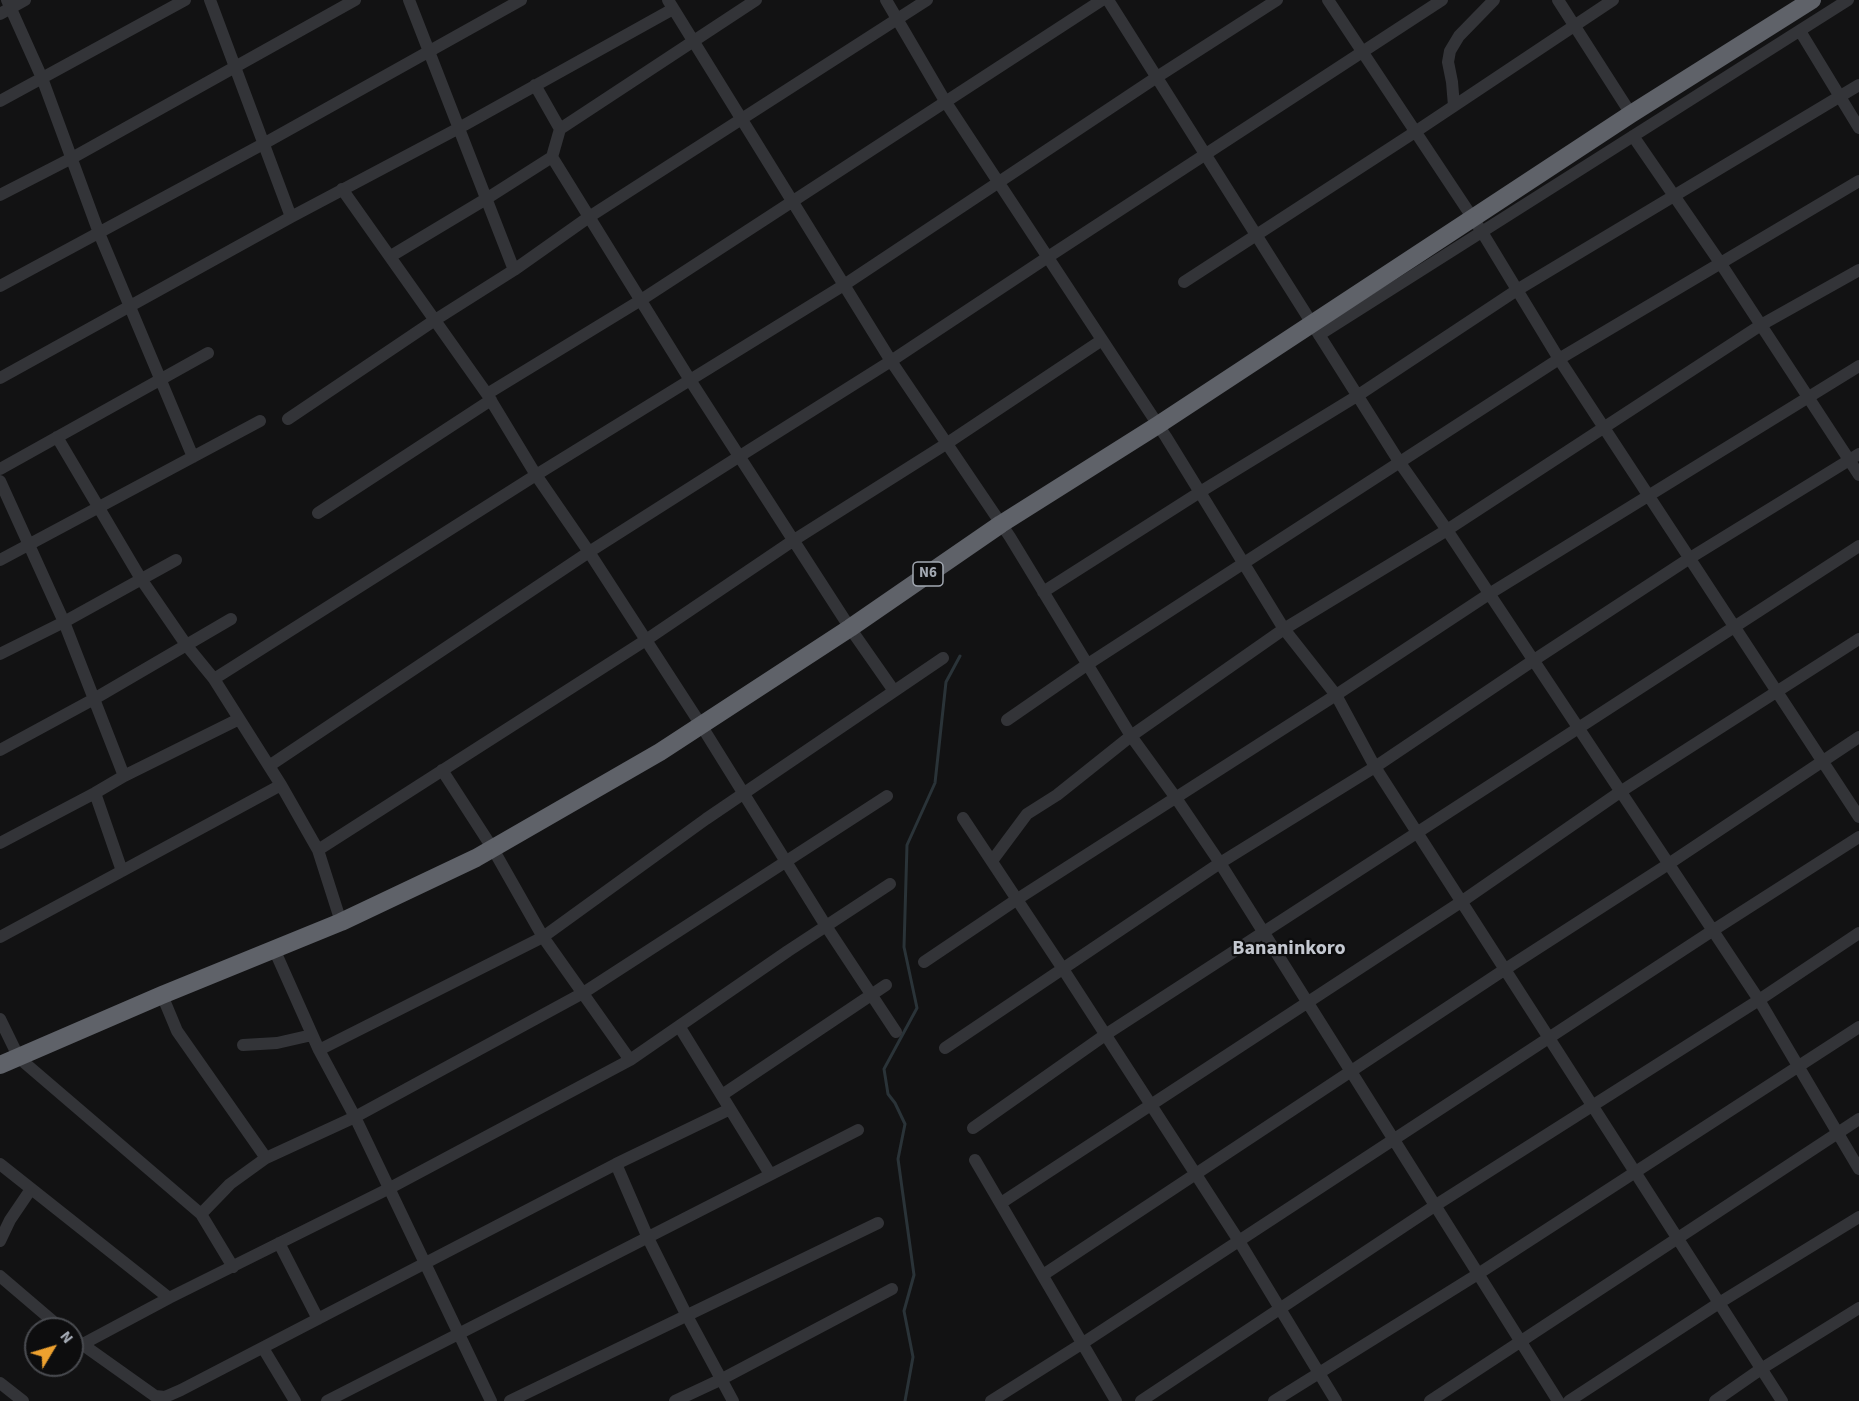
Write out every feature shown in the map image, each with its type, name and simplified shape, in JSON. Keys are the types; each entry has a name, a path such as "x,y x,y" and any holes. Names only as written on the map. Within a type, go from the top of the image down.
{"highway":[{"name":"N6","path":"0,1065 162,995 341,922 493,849 660,752 1001,524 1158,425 1316,330 1477,224 1631,114 1812,0"}],"street":[{"path":"25,0 6,7 42,78 99,233 193,457"},
{"path":"0,101 185,0"},
{"path":"210,0 291,217"},
{"path":"0,195 72,158 355,0"},
{"path":"409,0 514,270"},
{"path":"0,286 265,143 521,0"},
{"path":"391,256 552,157 560,129 756,0"},
{"path":"886,0 945,101 1158,425 1284,629 1336,695 1376,767 1417,833 1782,1401"},
{"path":"288,419 514,270 589,217 927,0"},
{"path":"318,513 489,397 793,203 1102,0"},
{"path":"1108,0 1400,463 1534,660 1667,865 1759,1000 1859,1170"},
{"path":"214,679 536,475 844,285 1277,0"},
{"path":"1328,0 1477,224 1559,359 1859,817"},
{"path":"269,766 589,552 891,361 1442,0"},
{"path":"1454,106 1448,62 1450,51 1480,5 1494,0"},
{"path":"1558,0 1631,114"},
{"path":"1184,282 1416,132 1613,0"},
{"path":"1477,224 1633,136 1848,0"},
{"path":"0,378 342,189 459,128 671,4 891,361 1001,524 1131,736 1220,863 1558,1401"},
{"path":"1800,31 1859,128"},
{"path":"535,85 560,129"},
{"path":"1043,592 1357,396 1517,290 1859,85"},
{"path":"1633,136 1721,264 1806,397 1854,457 1859,475"},
{"path":"552,157 690,380 894,691"},
{"path":"1007,720 1088,664 1559,359 1859,181"},
{"path":"342,189 489,397 536,475 589,552 701,725 826,926 896,1032"},
{"path":"992,861 1027,814 1057,795 1131,736 1284,629 1447,530 1761,325 1859,270"},
{"path":"318,850 646,640 794,540 946,444 1102,340"},
{"path":"0,469 208,352"},
{"path":"924,962 1489,594 1859,366"},
{"path":"0,560 260,421"},
{"path":"57,437 141,579 186,646 214,679 281,785 318,850 341,922"},
{"path":"945,1048 1220,863 1376,767 1690,558 1854,457"},
{"path":"0,481 64,622 124,776"},
{"path":"973,1128 1105,1035 1859,546"},
{"path":"0,654 64,622 176,560"},
{"path":"0,750 94,699 231,619"},
{"path":"1001,1203 1461,902 1620,792 1859,639"},
{"path":"319,1050 543,937 743,794 942,658"},
{"path":"0,843 124,776 239,719"},
{"path":"1043,1275 1859,737"},
{"path":"442,770 493,849 543,937 630,1060"},
{"path":"0,937 281,785"},
{"path":"95,793 122,871"},
{"path":"201,1214 230,1184 266,1158 355,1117 583,993 887,796"},
{"path":"963,819 1239,1241 1336,1401"},
{"path":"991,1401 1859,837"},
{"path":"84,1338 169,1299 390,1188 630,1060 890,884"},
{"path":"1141,1401 1436,1205 1759,1000 1859,933"},
{"path":"274,949 319,1050 390,1188 491,1401"},
{"path":"722,1095 886,985"},
{"path":"162,995 177,1031 266,1158"},
{"path":"0,1018 19,1058 201,1214 233,1267"},
{"path":"679,1026 770,1174"},
{"path":"1274,1401 1478,1274 1859,1027"},
{"path":"243,1045 277,1043 312,1035"},
{"path":"84,1346 155,1396 165,1397 427,1264 616,1164 730,1109"},
{"path":"1430,1401 1859,1119"},
{"path":"327,1401 858,1130"},
{"path":"975,1160 1116,1401"},
{"path":"0,1164 169,1299"},
{"path":"616,1164 648,1238 733,1401"},
{"path":"0,1241 10,1220 31,1189"},
{"path":"1569,1401 1719,1303 1859,1217"},
{"path":"510,1401 878,1222"},
{"path":"279,1243 318,1319"},
{"path":"0,1276 48,1317"},
{"path":"675,1401 722,1379 892,1289"},
{"path":"1715,1401 1761,1369 1859,1308"},
{"path":"263,1348 295,1401"},
{"path":"0,1383 23,1401"}],"waterway":[{"path":"905,1401 913,1357 904,1311 914,1275 898,1159 905,1124 888,1094 884,1069 917,1008 904,947 907,845 935,783 946,682 960,656"}],"district":[{"name":"Bananinkoro","path":"1289,950"}]}
